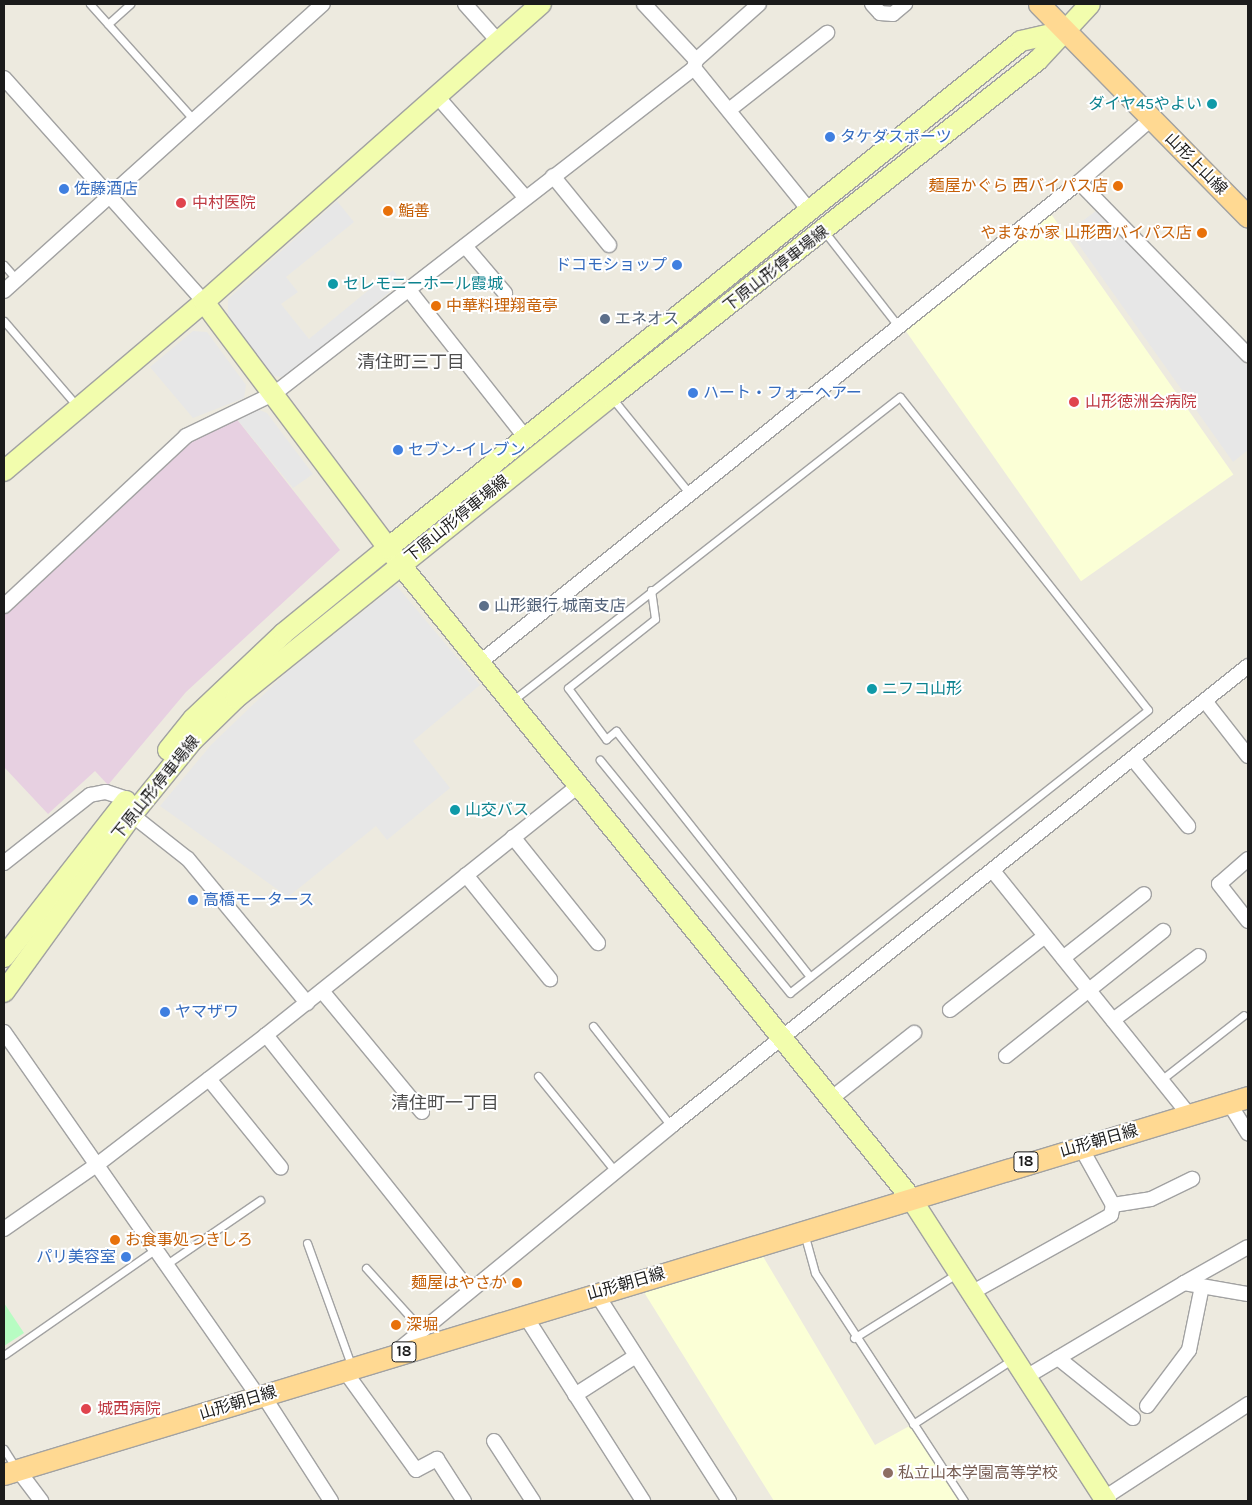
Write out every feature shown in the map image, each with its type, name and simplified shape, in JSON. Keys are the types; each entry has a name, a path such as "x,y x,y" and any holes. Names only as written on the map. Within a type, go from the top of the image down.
{"main road":[{"path":"4,471 204,302 541,4"},
{"name":"山形上山線","path":"1039,4 1070,26 1248,196"},
{"name":"山形上山線","path":"1060,4 1070,26 1152,119 1248,216"},
{"name":"下原山形停車場線","path":"4,957 130,807 193,740 236,698 400,564 824,231 1038,60 1090,4"},
{"name":"下原山形停車場線","path":"4,992 130,807 193,719 284,633 1021,41 1070,26"},
{"path":"204,302 275,393 400,564 510,703 579,785 910,1197 1105,1500"},
{"name":"山形朝日線","path":"11,1472 524,1314 804,1232 910,1197 1239,1100"}],"street":[{"path":"4,291 323,4"},
{"path":"465,4 498,41"},
{"path":"644,4 695,64 728,110 810,212"},
{"path":"4,606 186,436 275,393 409,290 695,64 759,4"},
{"path":"872,4 880,13 893,14 905,4"},
{"path":"728,110 827,33"},
{"path":"4,78 111,195 204,302"},
{"path":"436,95 525,198"},
{"path":"480,663 1079,182 1152,119"},
{"path":"553,176 609,245"},
{"path":"1079,182 1248,355"},
{"path":"465,246 505,293"},
{"path":"409,290 526,438"},
{"path":"391,1356 615,1171 1248,666"},
{"path":"1205,701 1248,756"},
{"path":"1133,759 1188,826"},
{"path":"4,1229 98,1164 266,1035 579,785"},
{"path":"4,863 90,795 106,792 130,807 188,859 307,1003"},
{"path":"512,837 598,943"},
{"path":"1248,859 1219,884 1248,921"},
{"path":"993,871 1189,1115"},
{"path":"466,875 550,980"},
{"path":"1063,958 1144,894"},
{"path":"1006,1056 1163,931"},
{"path":"950,1010 1045,936"},
{"path":"1113,1020 1199,956"},
{"path":"322,991 422,1112"},
{"path":"4,1032 261,1396 332,1501"},
{"path":"832,1098 914,1033"},
{"path":"266,1035 469,1290"},
{"path":"209,1079 281,1168"},
{"path":"1239,1100 1248,1133"},
{"path":"971,1293 1111,1215 1113,1205 1080,1146"},
{"path":"1113,1205 1151,1199 1192,1179"},
{"path":"1026,1377 1248,1247"},
{"path":"1184,1283 1248,1294"},
{"path":"1147,1406 1189,1350 1202,1286"},
{"path":"596,1293 729,1501"},
{"path":"524,1314 643,1501"},
{"path":"575,1395 636,1356"},
{"path":"1058,1358 1133,1418"},
{"path":"348,1369 416,1470 437,1459 464,1501"},
{"path":"1105,1500 1248,1404"},
{"path":"494,1442 533,1501"},
{"path":"11,1472 42,1501"}],"lane":[{"path":"90,4 194,120"},
{"path":"108,24 130,4"},
{"path":"824,231 899,327"},
{"path":"4,265 17,280"},
{"path":"4,321 79,408"},
{"path":"611,397 691,494"},
{"path":"510,703 651,590 900,397 1148,710 790,993 600,760"},
{"path":"651,590 655,619 568,688 606,738 616,732 810,977"},
{"path":"1161,1080 1244,1015"},
{"path":"593,1026 671,1126"},
{"path":"538,1076 615,1171"},
{"path":"167,1264 260,1200"},
{"path":"804,1232 815,1274 854,1338 964,1501"},
{"path":"307,1243 348,1369"},
{"path":"4,1355 157,1249"},
{"path":"366,1268 422,1330"},
{"path":"854,1338 959,1272"},
{"path":"913,1424 1013,1359"},
{"path":"4,1449 11,1472"}],"shaded area":[{"path":"337,201 354,222 286,277 298,292 281,304 309,339 393,270 402,282 284,378 271,375 228,317 228,299"},
{"path":"1096,211 1248,366 1248,450 1233,462 1069,231"},
{"name":"山形徳洲会病院","path":"1051,214 1233,474 1081,581 899,321"},
{"path":"193,331 207,332 246,385 244,398 193,418 150,367"},
{"path":"257,409 267,413 313,474 293,488 236,418"},
{"path":"236,418 340,550 186,692 108,785 95,771 48,814 4,767 4,615 190,439"},
{"path":"396,585 480,685 413,741 450,788 387,840 376,826 288,897 160,806 211,745 287,672"},
{"path":"761,1253 875,1445 913,1424 964,1501 774,1501 642,1289"}],"green space":[{"path":"4,1303 24,1333 4,1346"}],"place":[{"name":"ダイヤ45やよい","path":"1212,104"},
{"name":"タケダスポーツ","path":"830,137"},
{"name":"麺屋かぐら 西バイパス店","path":"1118,186"},
{"name":"佐藤酒店","path":"64,189"},
{"name":"中村医院","path":"181,203"},
{"name":"鮨善","path":"388,211"},
{"name":"やまなか家 山形西バイパス店","path":"1202,233"},
{"name":"ドコモショップ","path":"677,265"},
{"name":"セレモニーホール霞城","path":"333,284"},
{"name":"中華料理翔竜亭","path":"436,306"},
{"name":"エネオス","path":"605,319"},
{"name":"ハート・フォーヘアー","path":"693,393"},
{"name":"山形徳洲会病院","path":"1074,402"},
{"name":"セブン-イレブン","path":"398,450"},
{"name":"山形銀行 城南支店","path":"484,606"},
{"name":"ニフコ山形","path":"872,689"},
{"name":"山交バス","path":"455,810"},
{"name":"高橋モータース","path":"193,900"},
{"name":"ヤマザワ","path":"165,1012"},
{"name":"お食事処つきしろ","path":"115,1240"},
{"name":"パリ美容室","path":"126,1257"},
{"name":"麺屋はやさか","path":"517,1283"},
{"name":"深堀","path":"396,1325"},
{"name":"城西病院","path":"86,1409"},
{"name":"私立山本学園高等学校","path":"888,1473"}],"district":[{"name":"清住町三丁目","path":"411,362"},
{"name":"清住町一丁目","path":"445,1103"}]}
